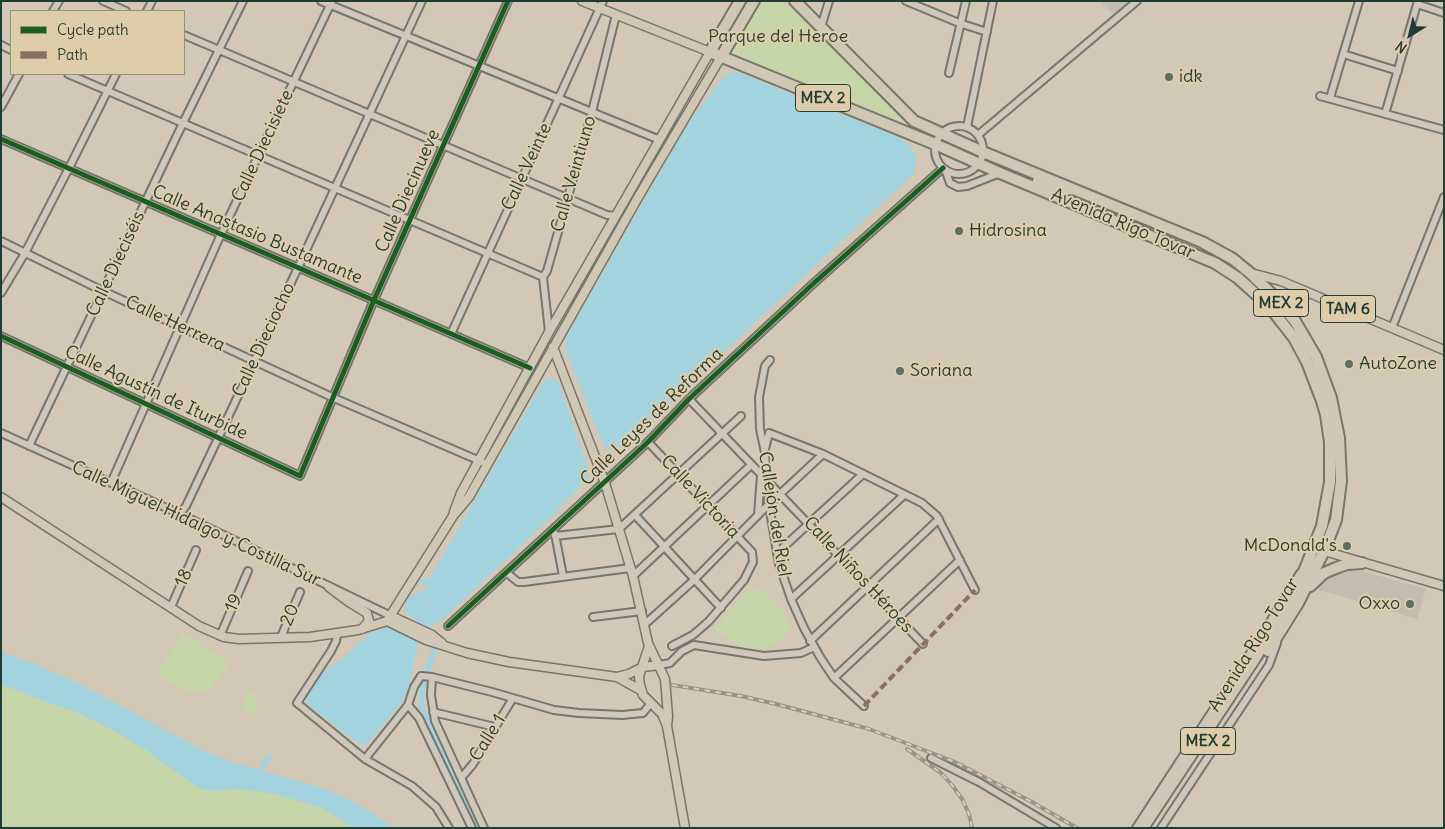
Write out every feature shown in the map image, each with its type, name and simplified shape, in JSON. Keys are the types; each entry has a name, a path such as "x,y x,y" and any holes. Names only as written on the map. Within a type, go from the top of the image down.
{"highway":[{"path":"710,52 740,1"},
{"path":"721,57 754,1"},
{"name":"MEX 2","path":"788,1 798,4 821,27"},
{"name":"Avenida Rigo Tovar","path":"821,27 909,117 921,125 1202,242 1233,259 1277,299 1303,333 1322,371 1335,410 1340,438 1341,481 1336,520 1324,552 1285,624 1140,826"},
{"name":"Avenida Rigo Tovar","path":"710,52 1215,262 1259,296 1278,316 1294,338 1315,381 1329,428 1331,468 1328,499 1322,526 1297,589 1261,656 1151,828"},
{"path":"1002,174 1012,170 1059,190 1075,189"},
{"path":"1120,223 1126,211"},
{"path":"1322,526 1321,539 1324,552"},
{"path":"1304,592 1324,573 1348,564 1362,563"}],"main road":[{"name":"MEX 2","path":"582,1 602,5 616,15 710,52"},
{"path":"453,516 461,493 478,460 549,332 710,52"},
{"path":"1,497 199,626 220,636 240,639 310,637 362,629 389,618 453,516 469,496 640,194 721,57"},
{"name":"TAM 6","path":"1250,273 1281,281 1444,350"},
{"path":"549,332 553,350 605,483 642,611 650,646 664,679 668,716 667,726"},
{"path":"544,366 551,363 559,365"},
{"path":"1324,552 1444,586"},
{"path":"329,586 367,613 369,621 362,629"},
{"path":"389,618 426,640 487,658 617,677 642,690"},
{"path":"650,646 639,676 643,695 662,714 667,726 685,828"},
{"path":"617,677 629,674 643,667 659,665"},
{"path":"651,703 658,701 666,694"}],"street":[{"path":"103,1 124,10"},
{"name":"Calle Dieciséis","path":"29,446 243,1"},
{"path":"321,1 331,3 406,36 660,140"},
{"name":"Calle Dieciocho","path":"180,514 186,506 255,360 422,1"},
{"name":"Calle Diecinueve","path":"300,476 374,300 508,1"},
{"path":"821,27 829,1"},
{"path":"906,1 987,32"},
{"path":"949,73 966,1"},
{"path":"967,127 993,1"},
{"path":"978,135 1137,1"},
{"path":"1330,98 1359,1"},
{"name":"Calle Diecisiete","path":"111,483 221,234 331,3"},
{"path":"1385,114 1418,3 1444,12"},
{"name":"Calle Veinte","path":"451,334 602,5"},
{"name":"Calle Veintiuno","path":"549,332 543,277 547,271 592,112 616,15"},
{"path":"185,35 607,215 616,216"},
{"path":"1343,54 1398,72"},
{"path":"1,107 19,75"},
{"path":"70,75 543,277"},
{"path":"1,293 25,252 115,75"},
{"path":"1320,96 1444,130"},
{"path":"944,169 962,174 978,164 982,152 982,143 978,135 967,127 953,126 941,133 935,144 935,155 950,183 958,187 967,186 1002,174"},
{"name":"Calle Anastasio Bustamante","path":"1,139 530,368"},
{"name":"Calle Leyes de Reforma","path":"448,626 605,483 648,442 689,398 814,283 944,169"},
{"path":"1392,328 1444,196"},
{"name":"Calle Herrera","path":"1,241 103,291 334,398 487,464"},
{"name":"Calle Agustín de Iturbide","path":"1,336 300,476"},
{"name":"Callejón del Riel","path":"770,360 766,366 759,397 760,429 768,482 769,505 777,553 784,579 791,599 814,647 834,678 864,706"},
{"name":"Calle Niños Héroes","path":"689,398 923,644"},
{"path":"555,536 619,529 741,416"},
{"name":"Calle Miguel Hidalgo y Costilla Sur","path":"1,433 180,514 329,586 389,618"},
{"path":"764,450 769,433 823,454 922,503 939,519 975,590"},
{"name":"Calle Victoria","path":"648,442 752,552 753,562 744,580 719,606"},
{"path":"644,625 694,580 758,515 823,454"},
{"path":"632,576 751,465"},
{"path":"777,553 863,474"},
{"path":"758,515 761,475"},
{"path":"791,599 904,494"},
{"path":"635,515 719,606 693,635 672,646"},
{"path":"810,640 939,519"},
{"path":"554,529 563,576"},
{"name":"18","path":"171,607 196,550"},
{"path":"834,678 960,560"},
{"name":"Avenida Rigo Tovar","path":"1140,826 1256,644 1289,588 1306,564"},
{"path":"507,573 518,582 630,568"},
{"name":"19","path":"220,636 248,571"},
{"name":"20","path":"281,637 300,592"},
{"path":"593,617 642,611"},
{"name":"Avenida Rigo Tovar","path":"1161,828 1269,665 1285,624"},
{"path":"337,634 331,651 297,703 365,759 412,786 436,808 449,828"},
{"path":"693,635 694,645"},
{"path":"659,665 670,663 682,651 694,645 764,656 800,654 814,647"},
{"path":"365,759 408,705 414,687 421,676 432,677 554,710 579,713 622,715 644,713 651,703"},
{"path":"432,677 432,712 435,721 484,828"},
{"name":"Calle 1","path":"462,777 473,764 514,698"},
{"path":"408,705 419,718 472,828"},
{"path":"432,712 495,727"},
{"path":"931,758 979,782 1056,828"}],"shaded area":[{"path":"1099,1 1131,1 1114,15"},
{"path":"1344,570 1358,570 1426,589 1417,619 1317,589 1327,578"}],"green space":[{"name":"Parque del Heroe","path":"761,1 775,1 798,12 909,124 730,51"},
{"path":"749,588 765,592 785,613 791,627 780,641 769,647 754,650 739,647 714,629"},
{"path":"186,635 229,663 216,682 202,692 186,691 157,675 181,636"},
{"path":"1,685 81,714 118,733 146,750 198,788 240,789 276,794 322,808 355,828 1,828"},
{"path":"245,692 257,694 255,713 243,711"}],"water":[{"path":"731,72 740,73 898,137 911,147 916,157 914,173 626,444 612,451 604,447 564,347 567,336 685,128 721,80"},
{"path":"552,378 559,383 590,475 550,518 443,619 428,627 423,626 404,611 407,597 425,591 426,585 419,584 419,578 429,579 545,379"},
{"path":"391,627 418,641 410,683 399,707 368,743 364,745 359,744 310,707 305,697 320,675 350,652 370,633"},
{"path":"1,652 75,682 200,749 230,762 319,787 347,799 369,811 393,828 355,828 322,808 276,794 240,789 212,791 198,788 146,750 118,733 81,714 1,685"}],"waterway":[{"path":"427,672 435,647"},
{"path":"424,681 421,707 476,828"},
{"path":"256,778 269,757"}],"railway":[{"path":"672,685 741,696 869,729 955,762 1077,828"},
{"path":"907,749 941,773 952,785 962,799 969,814 972,828"}],"marked path":[{"path":"864,706 975,590"}],"cycle path":[{"path":"1,336 300,476 374,300 508,1"},
{"path":"1,139 530,368"},
{"path":"448,626 648,442 689,399 814,283 943,168"}],"place":[{"name":"idk","path":"1169,77"},
{"name":"Hidrosina","path":"959,231"},
{"name":"AutoZone","path":"1349,364"},
{"name":"Soriana","path":"900,371"},
{"name":"McDonald's","path":"1347,546"},
{"name":"Oxxo","path":"1410,604"}]}
